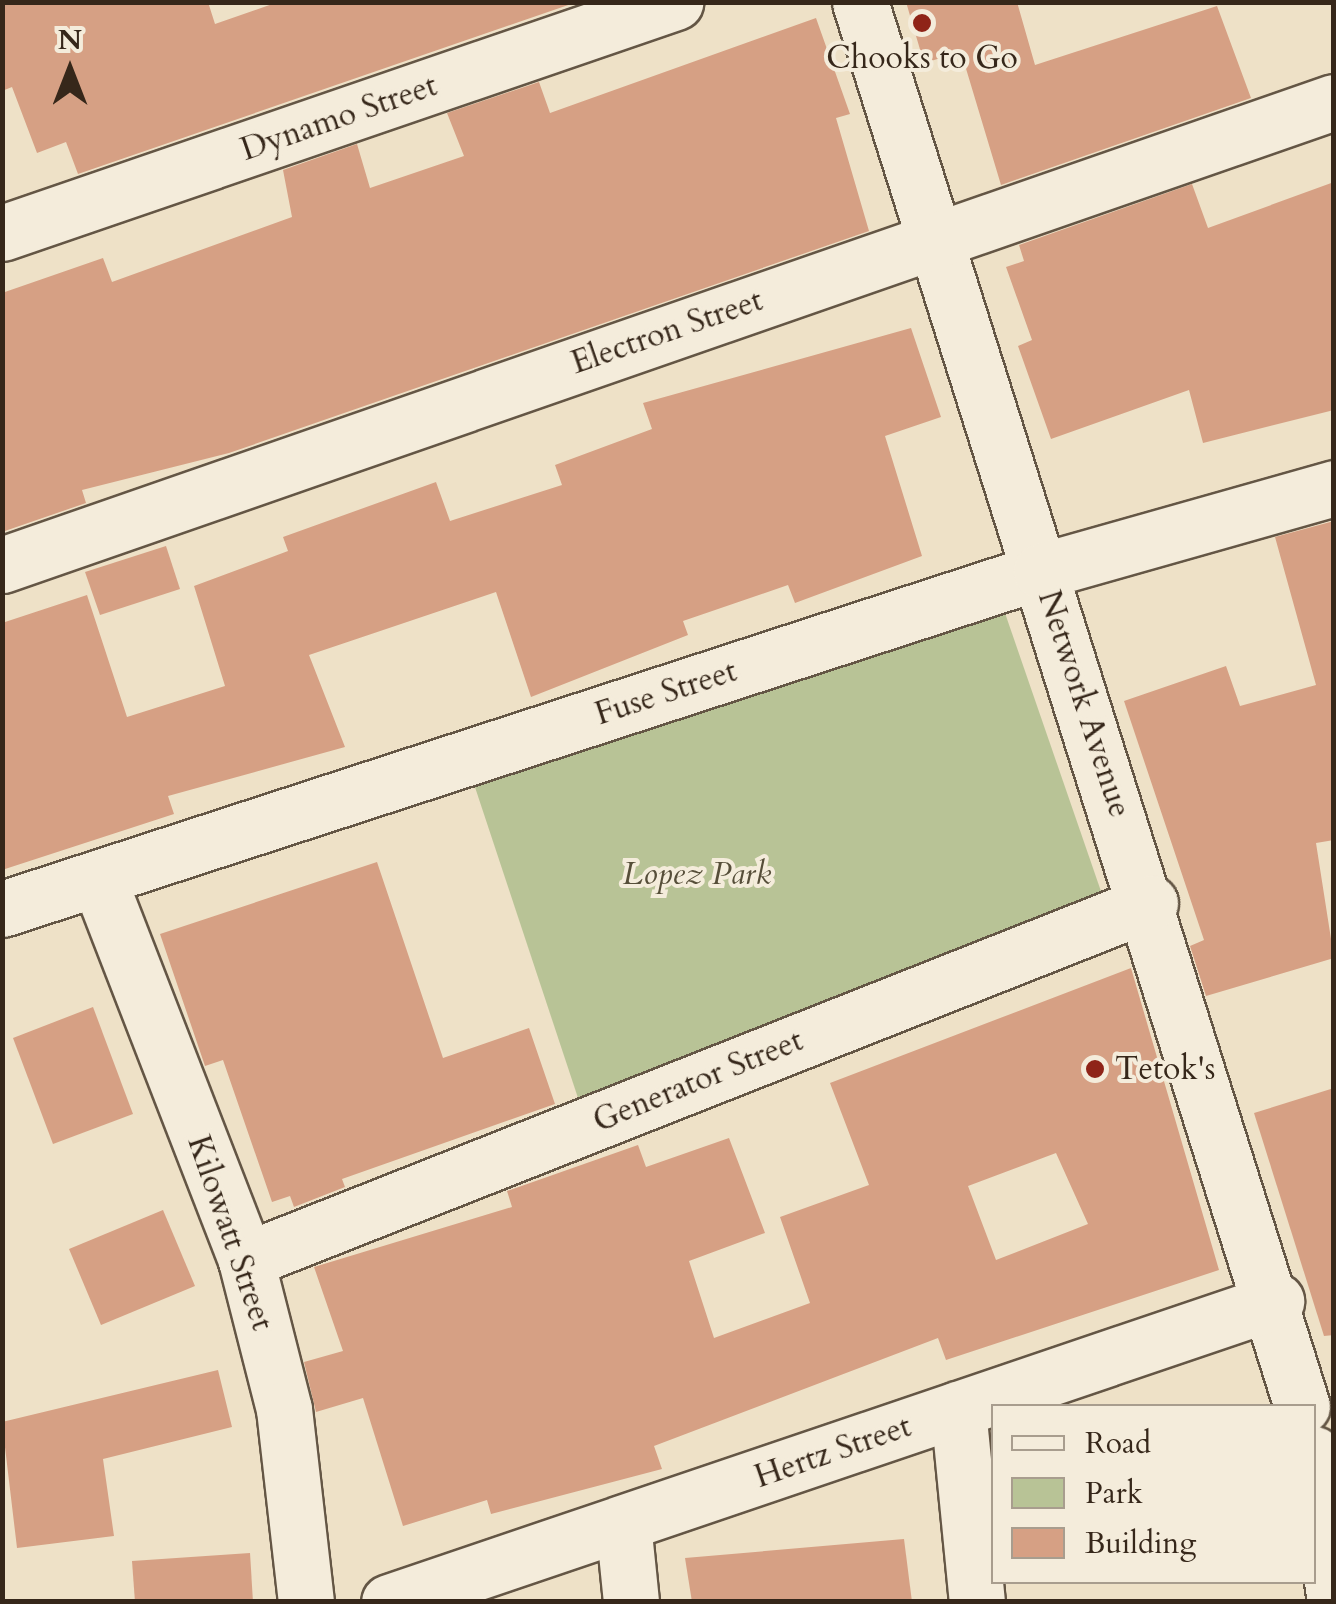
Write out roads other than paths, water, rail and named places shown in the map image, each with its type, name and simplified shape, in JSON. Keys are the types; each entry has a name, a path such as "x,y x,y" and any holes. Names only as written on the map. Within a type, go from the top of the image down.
{"street":[{"name":"Dynamo Street","path":"2,233 676,2"},
{"name":"Network Avenue","path":"860,2 1276,1301 1302,1404"},
{"name":"Electron Street","path":"2,565 1334,102"},
{"name":"Fuse Street","path":"2,910 1041,571 1334,488"},
{"name":"Kilowatt Street","path":"98,878 246,1260 284,1409 306,1602"},
{"name":"Generator Street","path":"246,1260 1150,903"},
{"name":"Hertz Street","path":"389,1602 1276,1301"},
{"path":"958,1409 977,1602"},
{"path":"1316,1468 1334,1595"},
{"path":"622,1524 631,1602"}],"place":[{"name":"Chooks to Go","path":"922,23"},
{"name":"Tetok's","path":"1095,1069"}],"park label":[{"name":"Lopez Park","path":"697,874"}]}
